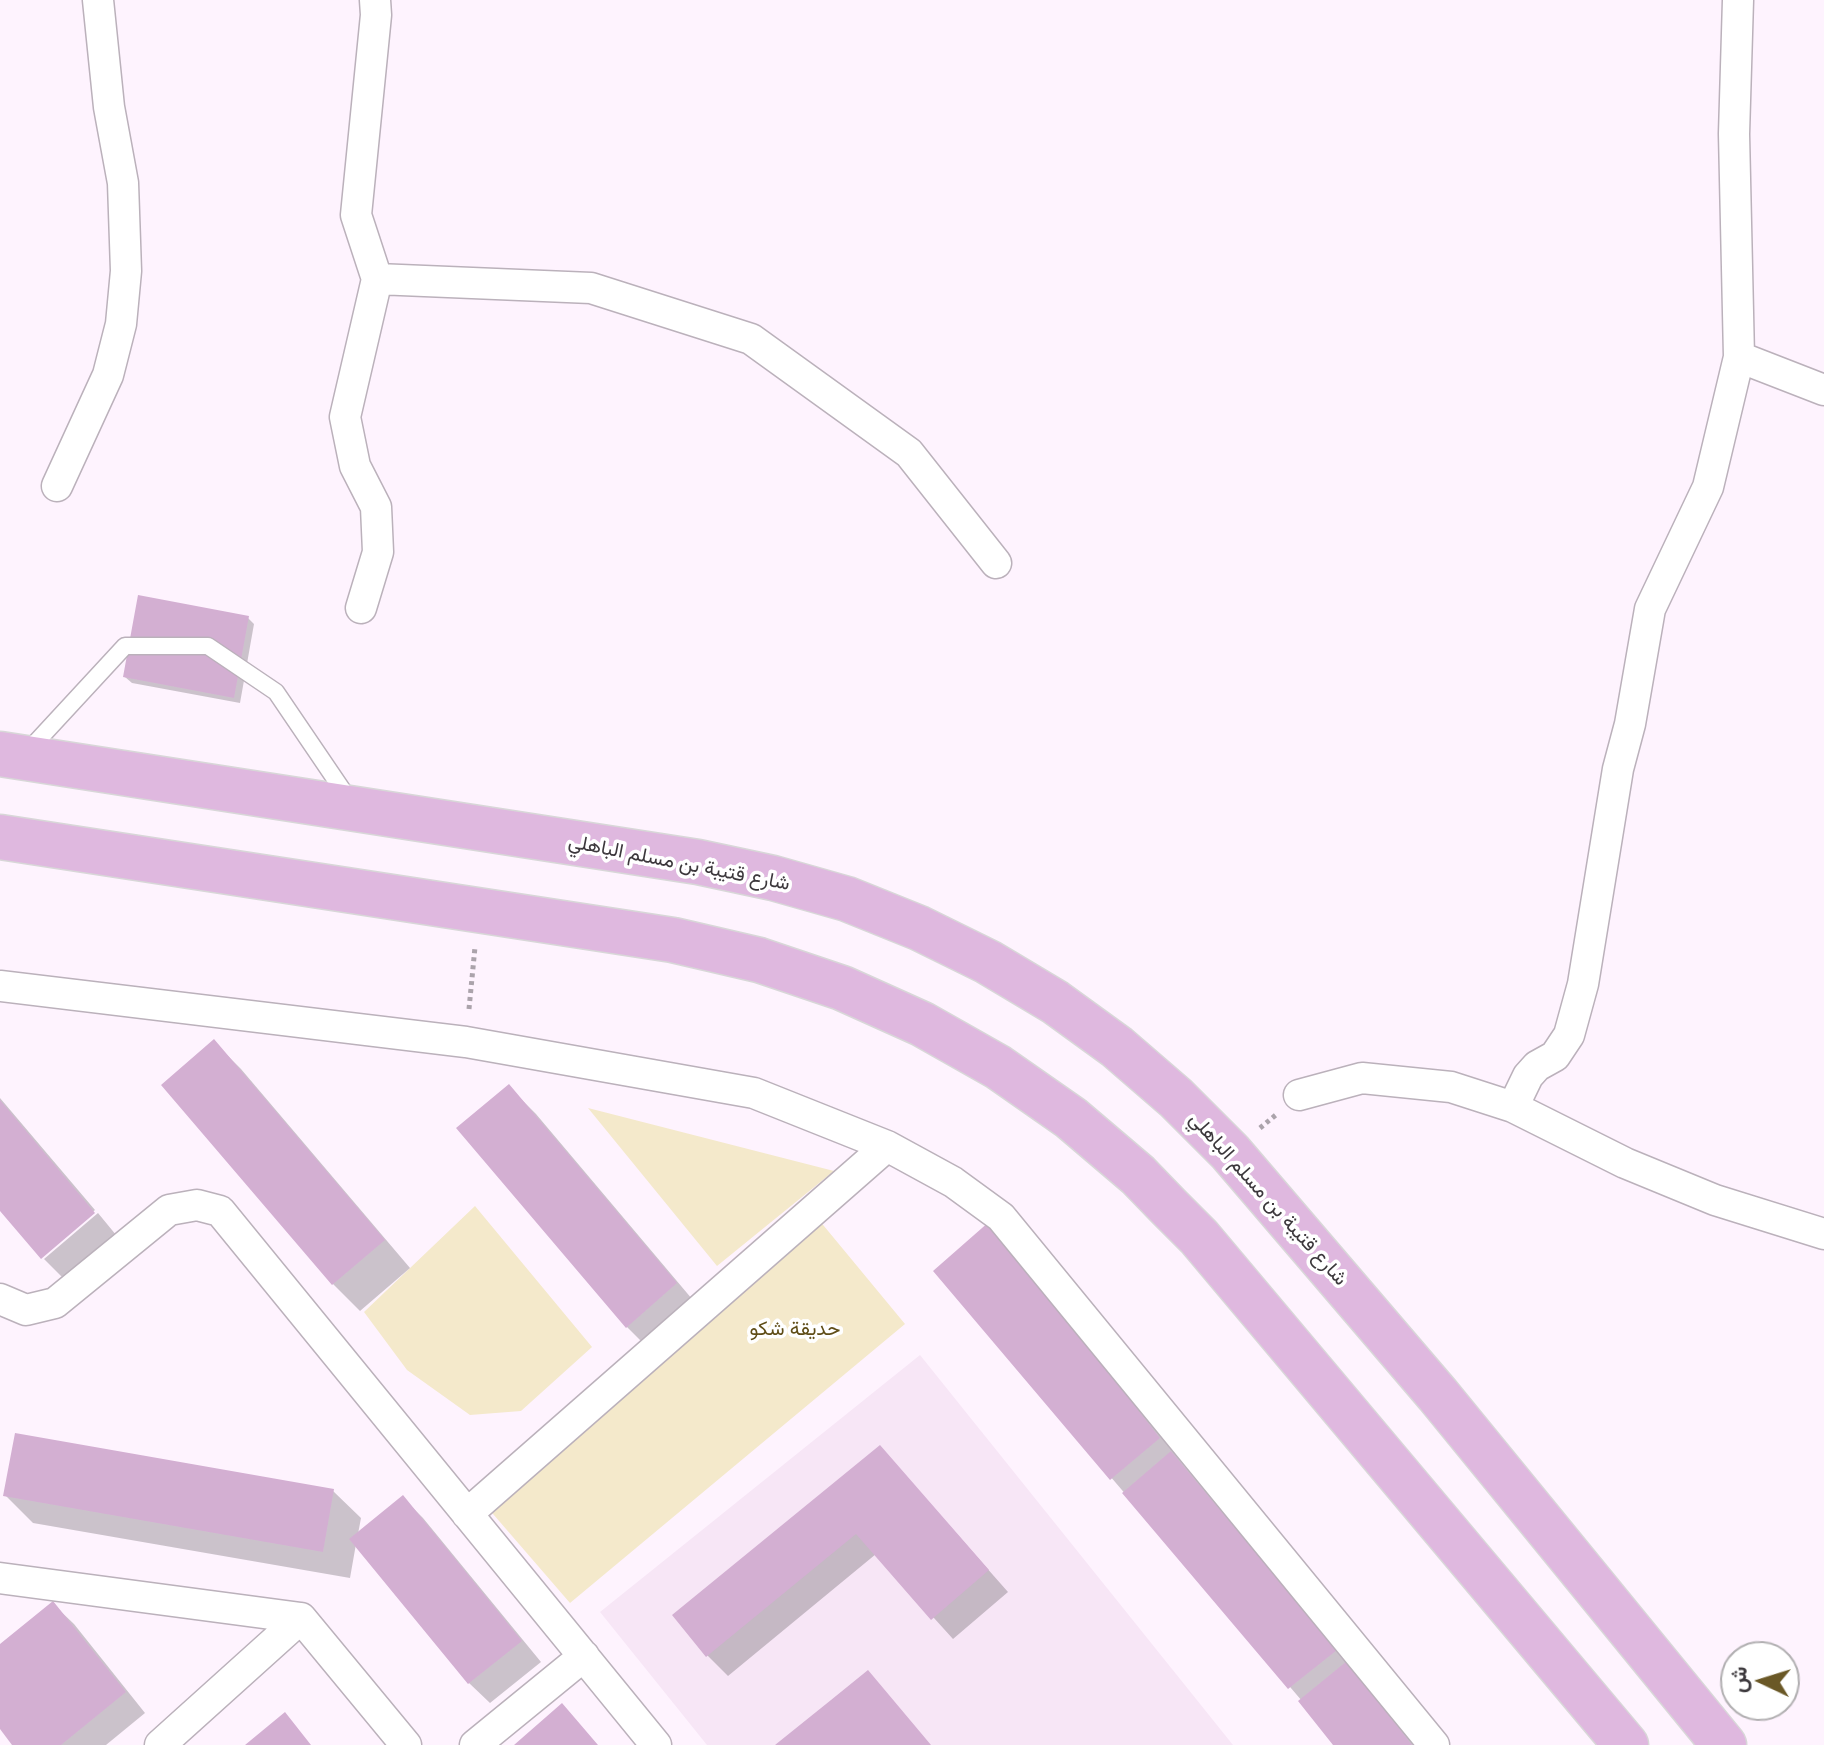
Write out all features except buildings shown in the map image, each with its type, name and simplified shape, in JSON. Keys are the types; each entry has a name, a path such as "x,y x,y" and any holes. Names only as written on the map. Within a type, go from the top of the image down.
{"main road":[{"name":"شارع قتيبة بن مسلم الباهلي","path":"11,756 698,862 773,878 847,899 919,928 988,962 1055,1002 1129,1057 1230,1152 1438,1395 1724,1745"},
{"path":"0,837 673,940 759,960 828,983 922,1024 998,1067 1071,1118 1138,1175 1199,1237 1626,1745"},
{"path":"1657,1664 1708,1745"}],"street":[{"path":"57,486 108,375 121,324 126,271 123,183 109,107 98,0"},
{"path":"361,608 378,552 376,507 355,466 345,417 377,279 356,215 375,0"},
{"path":"1513,1107 1528,1076 1537,1066 1555,1056 1569,1035 1583,984 1618,769 1630,724 1650,609 1708,487 1739,357 1734,134 1738,0"},
{"path":"377,279 591,288 751,339 909,453 996,563"},
{"path":"1739,357 1824,390"},
{"path":"0,986 466,1042 754,1093 887,1146 953,1182 1001,1217 1434,1745"},
{"path":"1299,1095 1362,1078 1451,1087 1513,1107 1625,1163 1715,1200 1824,1234"},
{"path":"467,1514 887,1146"},
{"path":"0,1299 26,1310 55,1303 169,1210 197,1205 220,1211 656,1745"},
{"path":"0,1578 301,1618 406,1745"},
{"path":"160,1745 301,1618"},
{"path":"475,1745 584,1656"}],"lane":[{"path":"11,756 125,646 208,646 276,692 355,809"}],"path":[{"path":"466,1042 475,945"},
{"path":"1230,1152 1299,1095"}],"shaded area":[{"path":"920,1355 1233,1745 707,1745 600,1612"}],"green space":[{"path":"588,1108 834,1171 717,1266"},
{"path":"475,1206 592,1347 521,1411 470,1415 407,1370 364,1312"},
{"name":"حديقة شكو","path":"819,1220 905,1324 570,1603 487,1507"}]}
